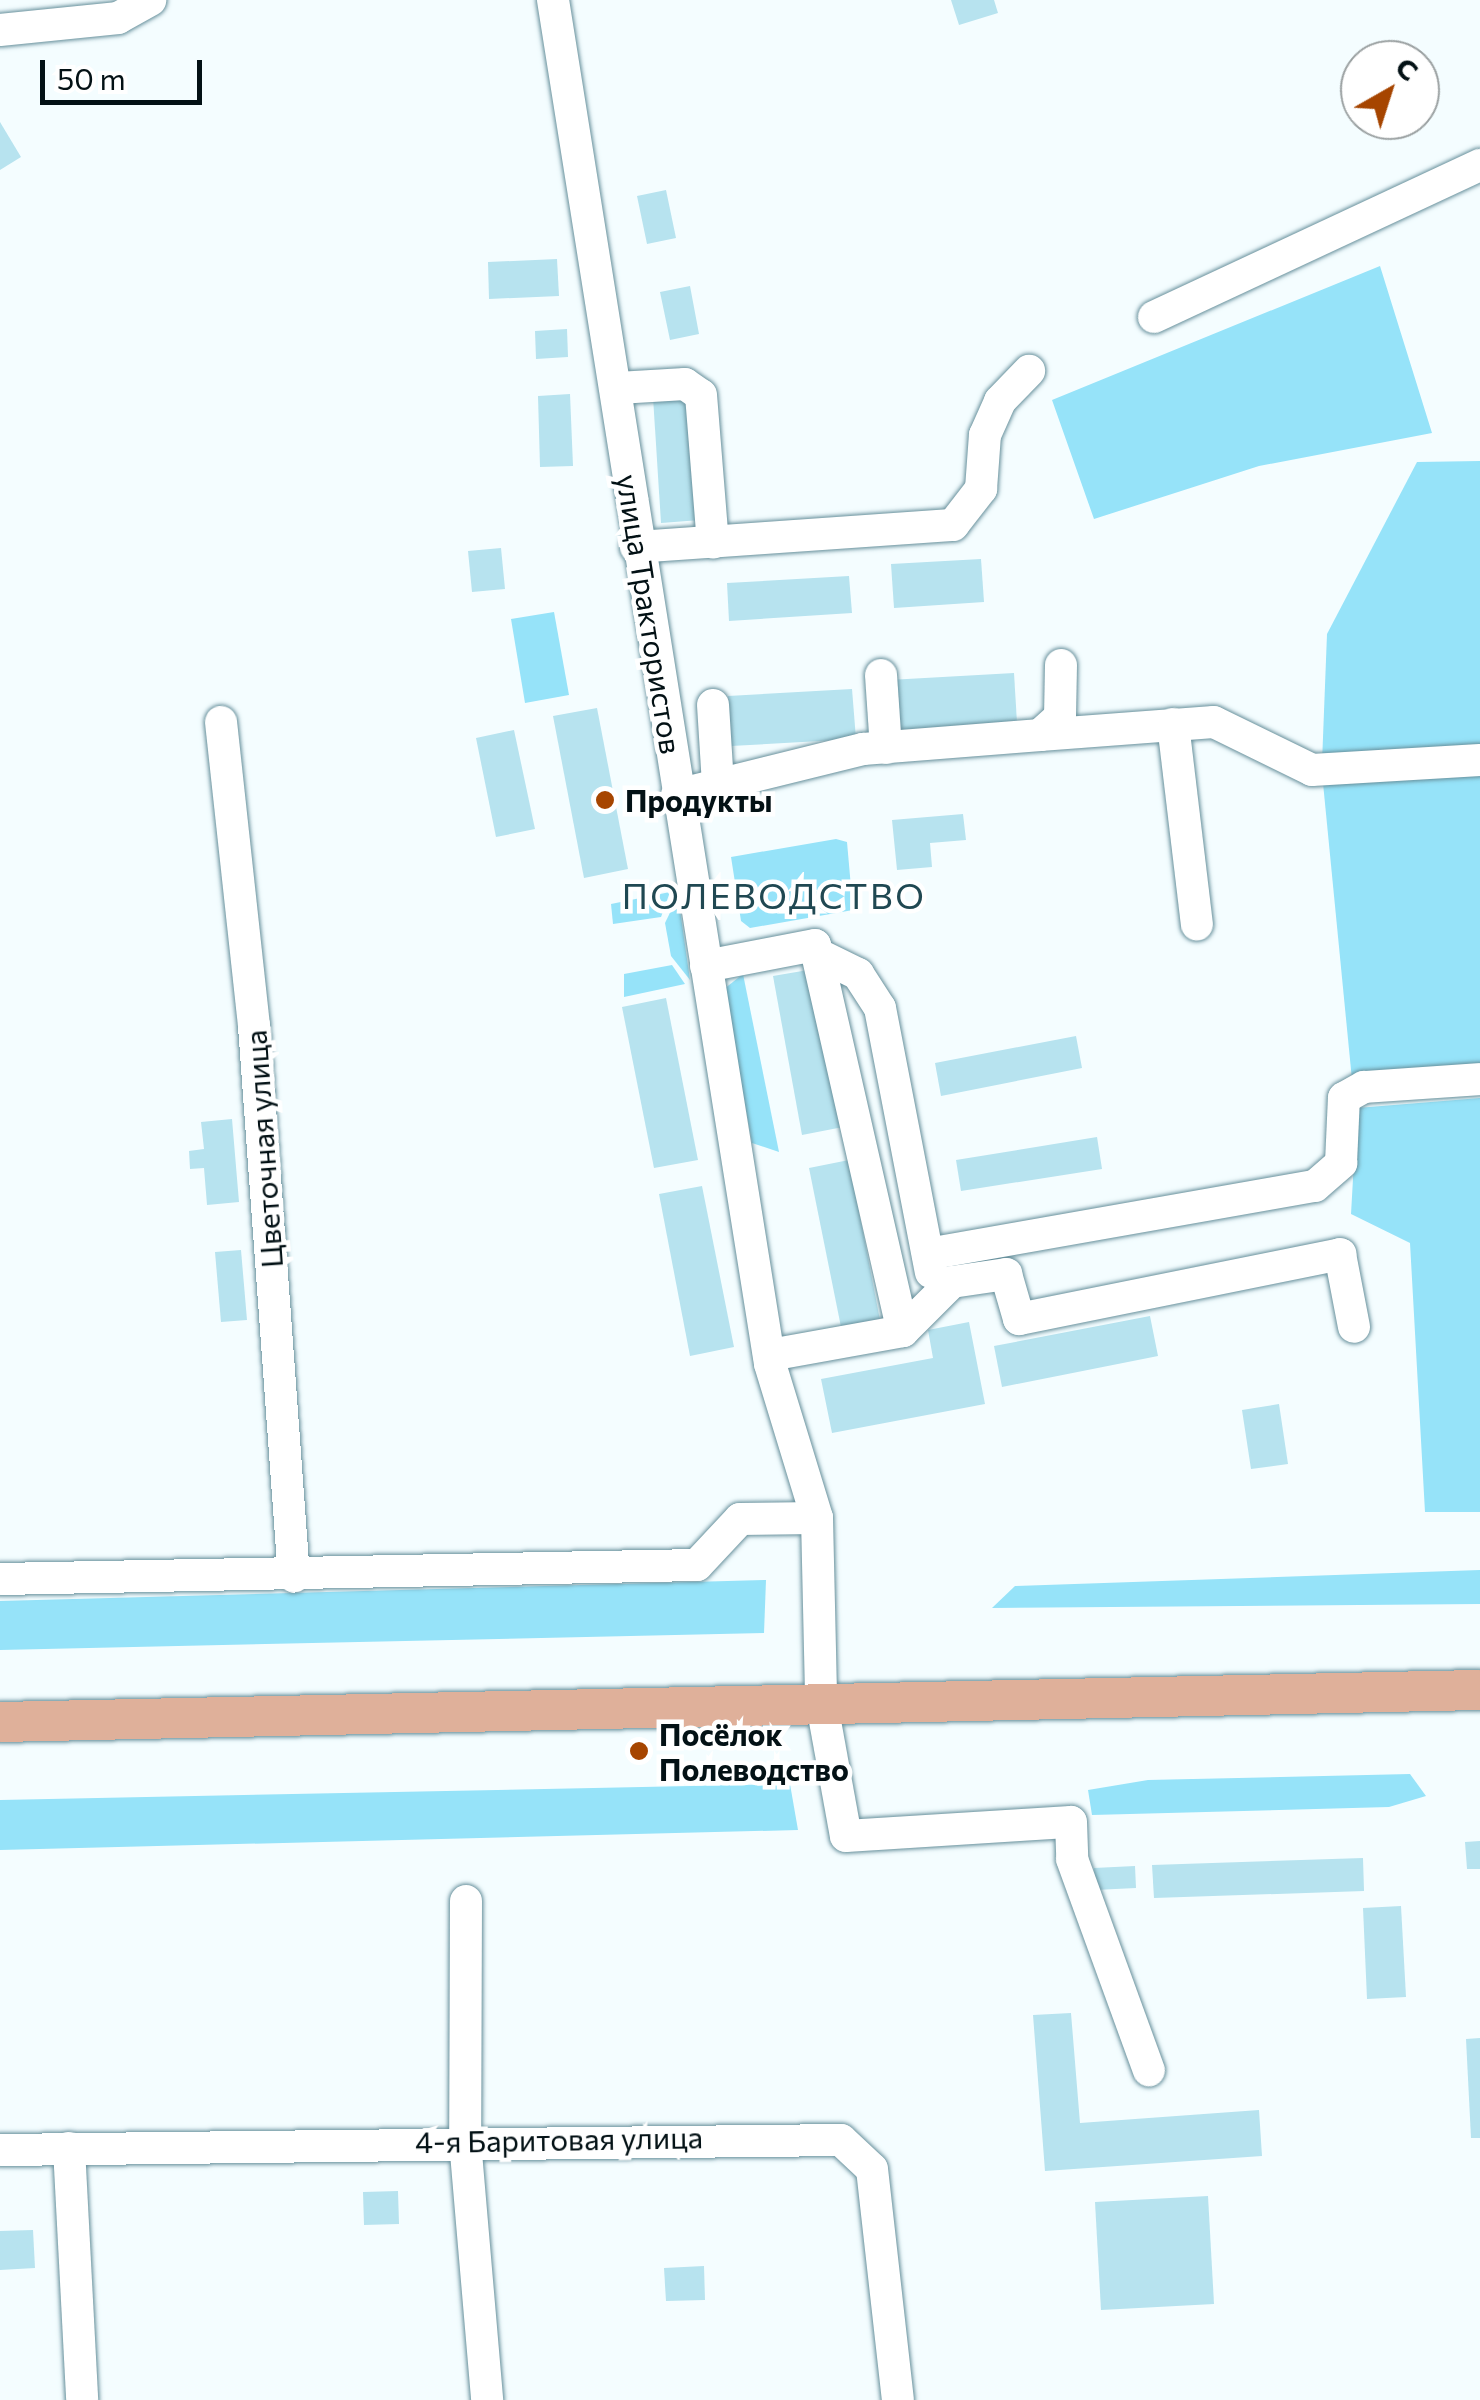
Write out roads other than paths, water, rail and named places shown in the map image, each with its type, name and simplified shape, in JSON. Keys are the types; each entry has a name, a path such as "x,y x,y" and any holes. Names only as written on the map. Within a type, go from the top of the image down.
{"main road":[{"path":"0,1722 822,1699 1480,1690"}],"street":[{"path":"0,30 118,18 150,0"},
{"name":"улица Трактористов","path":"553,0 618,388 636,546 768,1355 818,1518 822,1699 846,1836 1071,1822 1072,1859 1149,2070"},
{"path":"1154,317 1480,166"},
{"path":"636,546 936,532 966,515 982,489 984,434 1029,371"},
{"path":"618,388 685,384 702,395 712,543"},
{"path":"1040,736 1060,717 1061,665"},
{"path":"881,675 886,748"},
{"path":"713,705 718,784"},
{"name":"Цветочная улица","path":"220,722 254,1026 294,1577"},
{"path":"677,795 886,748 1214,722 1312,770 1480,760"},
{"path":"1173,724 1197,925"},
{"path":"706,966 815,945 904,1331"},
{"path":"817,954 858,974 880,1008 928,1254 944,1290"},
{"path":"928,1254 1314,1186 1341,1163 1344,1098 1364,1087 1480,1079"},
{"path":"768,1355 904,1331 944,1290 1006,1274 1019,1319 1340,1254 1354,1328"},
{"path":"0,1579 294,1577 697,1565 740,1519 818,1518"},
{"path":"466,1901 465,2141 488,2400"},
{"name":"4-я Баритовая улица","path":"0,2150 802,2135 855,2145 872,2169 898,2400"},
{"path":"69,2148 82,2400"}],"place":[{"name":"Продукты","path":"605,800"},
{"name":"Посёлок Полеводство","path":"639,1751"}],"district":[{"name":"ПОЛЕВОДСТВО","path":"774,895"}]}
